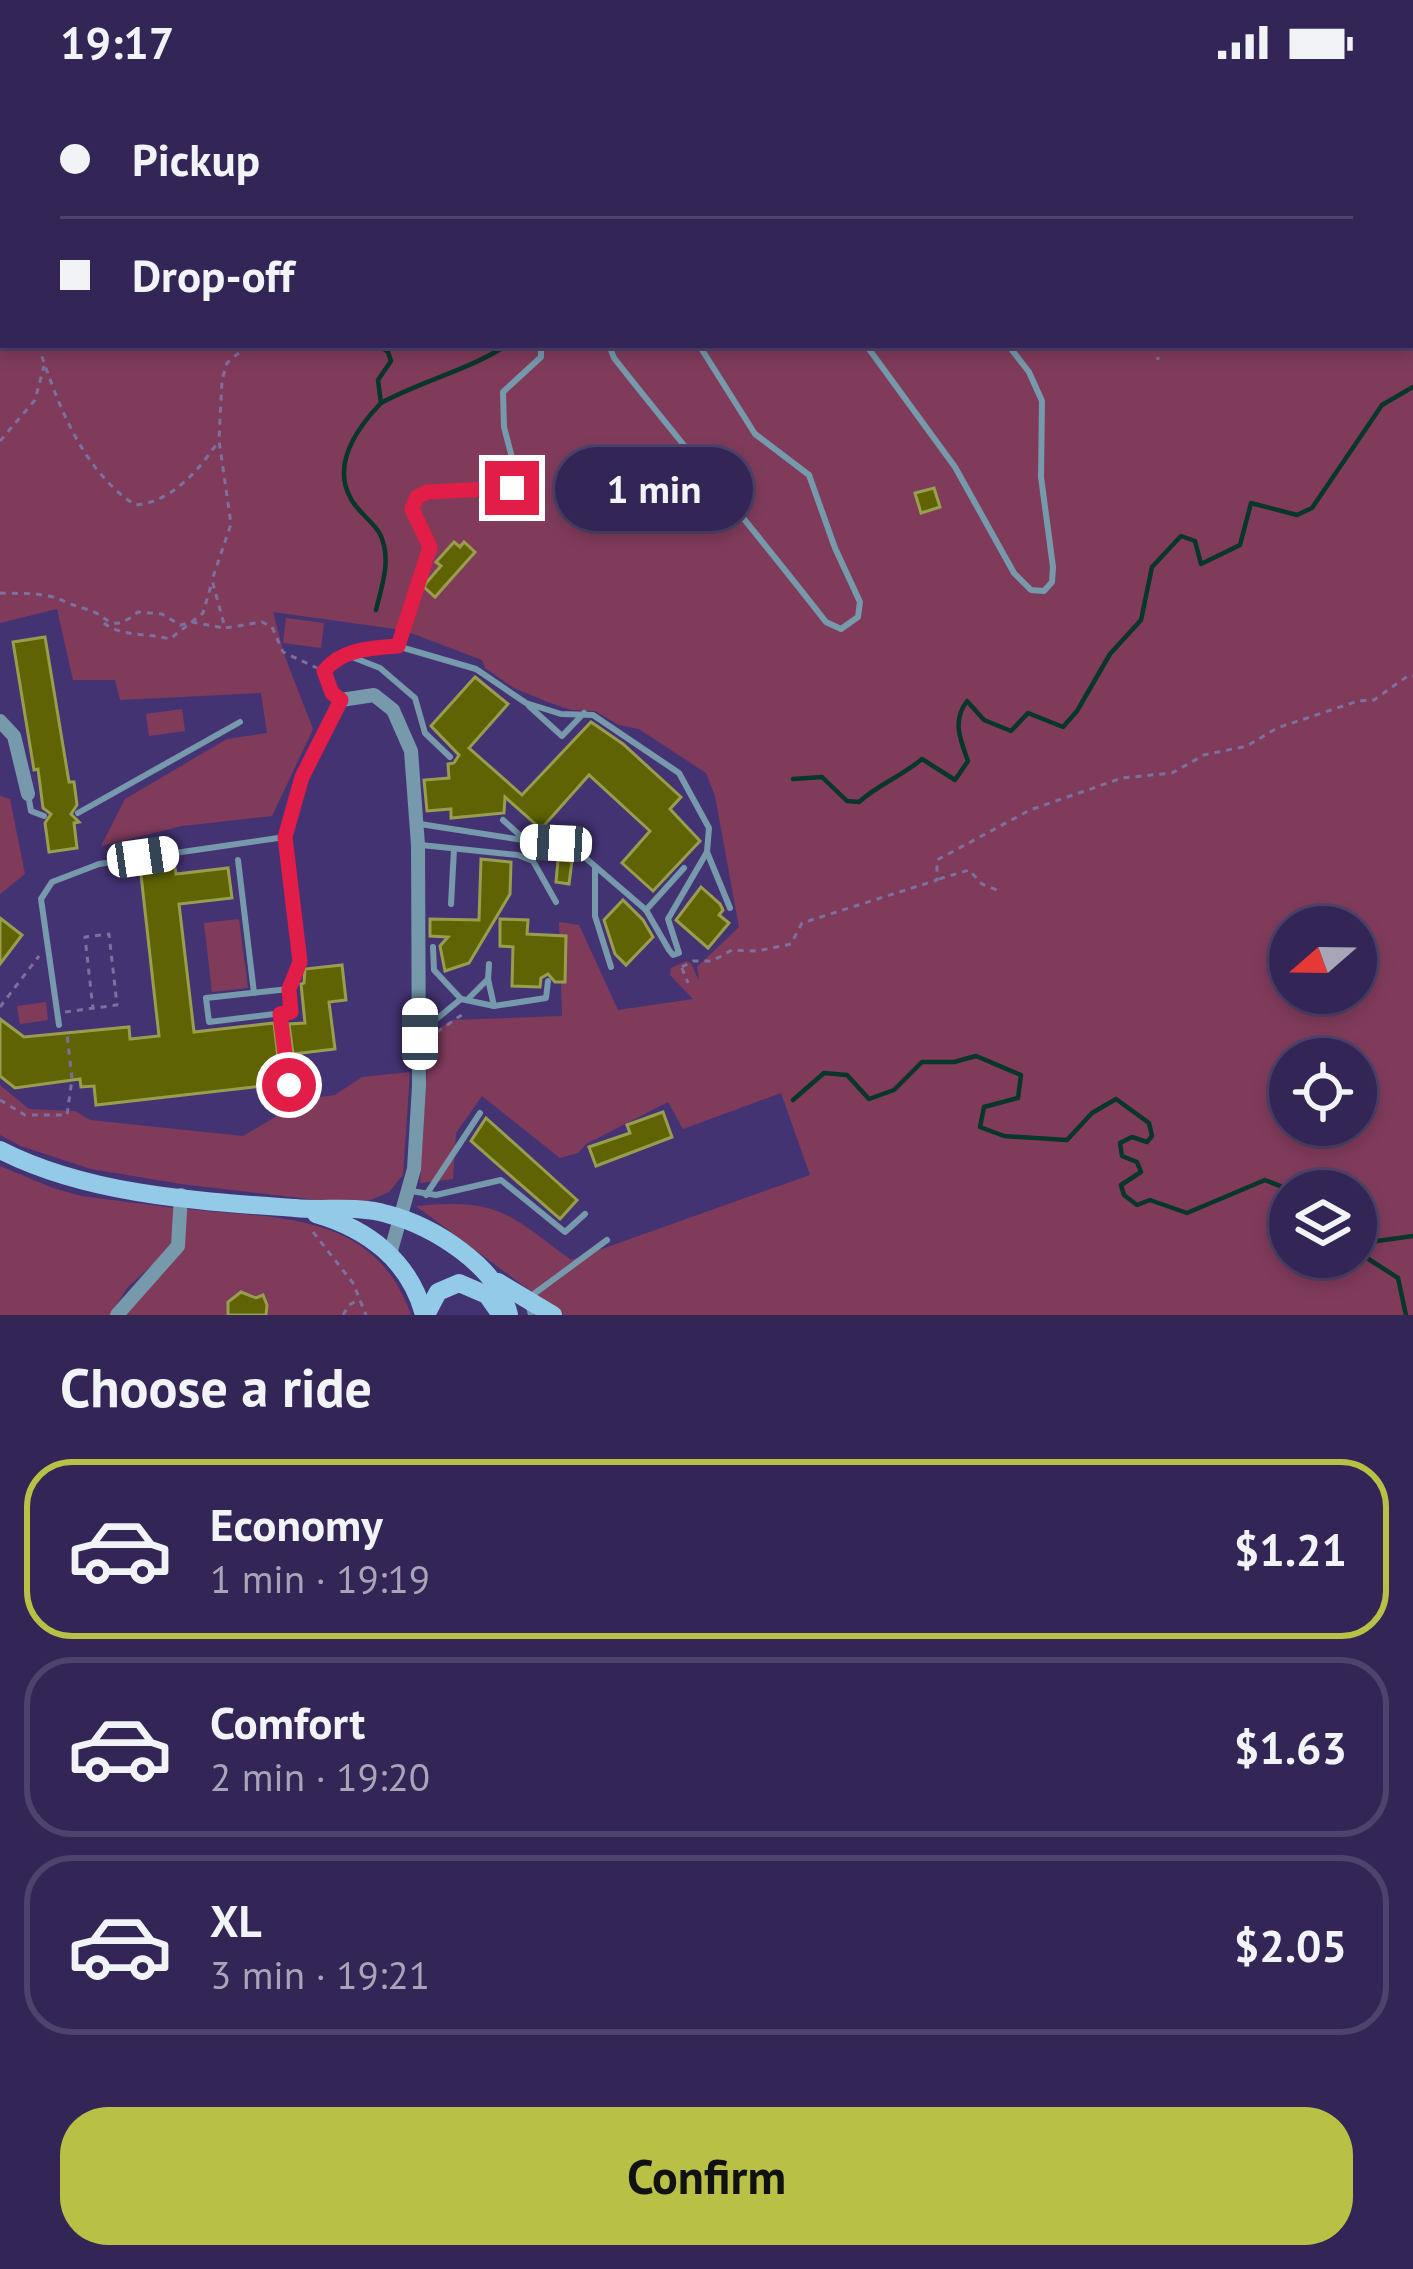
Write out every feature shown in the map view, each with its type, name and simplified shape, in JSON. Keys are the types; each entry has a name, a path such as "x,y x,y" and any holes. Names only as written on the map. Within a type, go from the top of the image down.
{"main road":[{"path":"0,1150 64,1178 344,1223 390,1254 413,1284 425,1315"},
{"path":"303,1217 372,1210 399,1217 448,1244 529,1307 553,1315"},
{"path":"494,1280 505,1315"},
{"path":"425,1315 438,1292 459,1283 487,1294 505,1315"}],"street":[{"path":"341,700 374,695 393,710 411,751 426,1035 414,1169 390,1254"},
{"path":"0,721 14,736 28,794"},
{"path":"372,1210 407,1191"},
{"path":"117,1315 178,1246 181,1196"}],"lane":[{"path":"398,646 430,547 412,509 417,497 427,492 512,488 516,473 504,427 503,392 541,357 541,348"},
{"path":"610,348 663,421 718,483 826,622 841,629 858,617 860,602 809,476 755,434 701,348"},
{"path":"868,348 955,466 1013,573 1031,590 1043,591 1052,582 1053,567 1041,477 1042,401 1010,348"},
{"path":"289,989 206,998 209,1022 291,1012 289,989 300,962 285,837 302,777 341,700 332,693 324,671 334,658 398,646 476,669 526,703 562,736 584,713"},
{"path":"346,655 380,668 415,698 425,733 450,757"},
{"path":"526,703 606,721 680,772 709,828 707,852 730,908"},
{"path":"78,813 240,722"},
{"path":"28,794 31,811 44,816"},
{"path":"503,820 526,841"},
{"path":"417,824 574,848 646,910 669,950 677,955 680,947 668,919 670,911 707,852"},
{"path":"59,1025 41,899 52,882 114,860 285,837"},
{"path":"418,845 518,855 533,861 556,902"},
{"path":"451,904 454,849"},
{"path":"238,860 254,992"},
{"path":"595,867 595,916 610,968"},
{"path":"646,910 684,868"},
{"path":"433,947 434,970 464,1000 494,1006 547,998 548,982"},
{"path":"489,964 494,1006"},
{"path":"426,1035 488,979"},
{"path":"280,1014 289,1085"},
{"path":"426,1195 480,1113"},
{"path":"407,1191 426,1195 501,1180 565,1232 585,1214"},
{"path":"529,1307 607,1240"}],"path":[{"path":"39,348 98,474 135,505 150,503 188,480 219,440"},
{"path":"0,593 59,599 73,609 90,609 106,628 170,639 203,613 231,524 219,440 222,380 227,363 244,348"},
{"path":"1157,348 1158,359"},
{"path":"0,441 35,400 45,364"},
{"path":"212,580 225,628"},
{"path":"102,620 126,622 138,612 162,614 180,625 192,622 225,628 262,622 272,627 283,652 324,671"},
{"path":"937,880 937,860 1010,818 1122,778 1172,773 1204,755 1247,746 1277,728 1374,700 1409,674 1413,676"},
{"path":"682,968 732,950 791,944 802,923 969,870 982,884 1002,892"},
{"path":"0,1100 26,1115 68,1115 72,1079 65,1012 93,1009 117,1005 109,934 85,937 93,1009"},
{"path":"0,1007 48,944"},
{"path":"677,955 688,983"},
{"path":"426,1035 461,1018 464,1000"},
{"path":"303,1217 335,1255 366,1315"},
{"path":"344,1315 361,1298"}],"shaded area":[{"path":"0,348 1413,348 1413,1315 563,1315 416,1206 466,1204 501,1212 571,1260 810,1175 781,1093 683,1129 668,1102 586,1144 578,1153 560,1158 482,1096 456,1133 453,1179 420,1183 429,1035 452,1020 562,1016 559,922 579,925 618,1010 693,999 670,975 671,968 691,963 699,981 697,967 739,927 715,796 706,773 639,729 514,688 485,668 482,660 403,630 273,612 313,729 272,816 182,826 101,846 125,799 227,739 267,733 261,693 120,700 115,680 73,680 57,609 0,623"},
{"path":"286,618 324,623 321,648 283,643"},
{"path":"182,709 185,731 149,736 146,714"},
{"path":"0,796 10,799 25,874 0,894"},
{"path":"239,919 248,988 212,992 204,923"},
{"path":"46,1002 48,1020 20,1024 17,1006"},
{"path":"410,1072 403,1175 389,1192 359,1205 91,1169 0,1135 0,1085 29,1109 75,1111 90,1120 243,1136 306,1099 335,1095 362,1077"},
{"path":"0,1166 81,1196 174,1208 173,1246 127,1288 110,1315 0,1315"},
{"path":"186,1209 288,1220 348,1238 374,1256 395,1281 411,1315 123,1315 162,1272"}],"building":[{"path":"934,488 940,507 921,513 915,493"},
{"path":"454,542 460,547 464,542 475,552 435,597 424,587 441,566 436,562"},
{"path":"45,637 69,782 74,782 77,805 71,814 79,822 74,823 77,848 49,852 45,823 51,814 43,808 38,769 34,770 13,642"},
{"path":"475,677 508,704 469,748 522,795 591,722 681,797 670,809 700,841 653,891 622,863 650,831 589,775 541,829 505,797 504,813 451,818 451,809 427,811 424,780 449,778 448,764 459,755 431,726"},
{"path":"481,859 511,862 510,894 469,963 445,971 440,946 448,937 430,936 430,919 479,920"},
{"path":"558,860 572,861 569,884 556,882"},
{"path":"174,862 176,874 228,868 232,898 179,904 194,1032 274,1023 281,1084 96,1105 94,1086 81,1087 80,1079 15,1088 0,1076 0,1019 24,1037 129,1027 130,1039 159,1036 140,866"},
{"path":"701,887 720,904 719,915 729,923 708,948 676,920"},
{"path":"623,900 653,937 626,965 615,954 604,920"},
{"path":"0,918 22,935 0,964"},
{"path":"500,919 528,920 527,934 566,936 565,982 555,982 548,974 541,978 540,987 512,986 513,947 500,946"},
{"path":"342,965 346,1000 329,1002 335,1049 293,1054 289,1024 305,1023 301,984 305,969"},
{"path":"663,1112 672,1137 596,1166 589,1147 630,1133 627,1125"},
{"path":"486,1118 577,1200 560,1219 471,1141"},
{"path":"241,1292 256,1298 263,1295 266,1315 228,1315 228,1302"}],"waterway":[{"path":"376,610 385,572 384,543 350,497 344,471 356,434 381,403 378,380 391,361 382,348"},
{"path":"381,403 502,348"},
{"path":"793,779 822,777 847,801 859,802 922,759 955,780 968,761 959,723 967,701 984,720 1011,731 1028,713 1063,727 1110,654 1141,620 1152,567 1181,536 1195,541 1201,564 1240,545 1251,503 1297,515 1312,508 1382,405 1413,387"},
{"path":"793,1100 824,1073 847,1075 869,1099 894,1090 922,1062 976,1056 1021,1075 1018,1098 984,1107 980,1127 1004,1136 1067,1140 1092,1113 1116,1099 1149,1123 1152,1136 1147,1142 1132,1137 1120,1143 1122,1156 1137,1162 1141,1172 1121,1185 1124,1195 1137,1205 1150,1200 1187,1213 1269,1182"},
{"path":"1377,1241 1413,1236"},
{"path":"1377,1264 1398,1278 1406,1315"}],"route":[{"path":"289,1085 280,1014 291,1012 289,989 300,962 285,837 302,777 341,700 332,693 324,671 334,658 398,646 430,547 412,509 417,497 427,492 512,488"}]}
